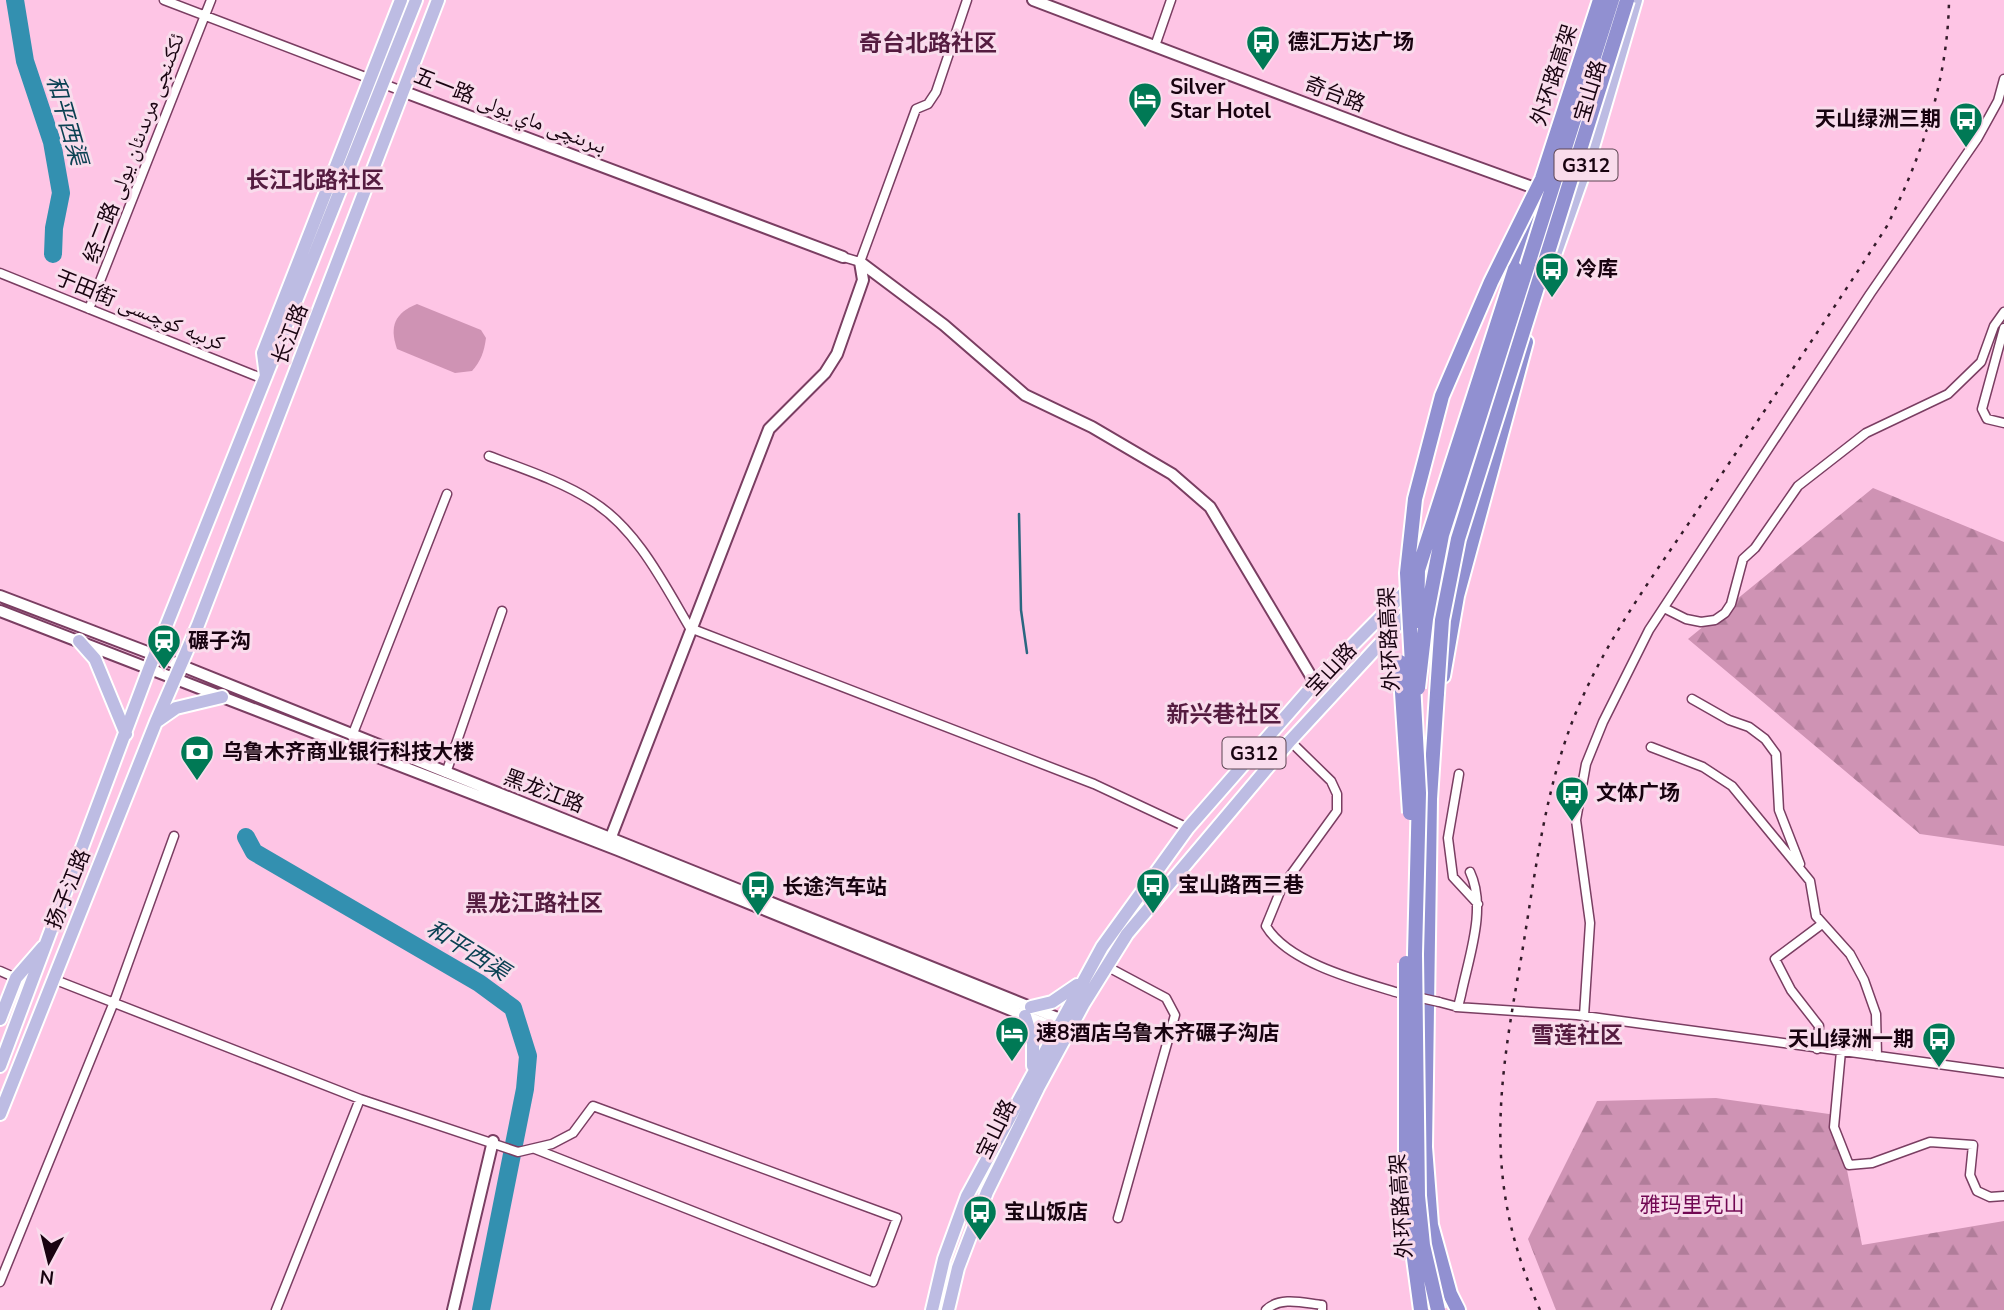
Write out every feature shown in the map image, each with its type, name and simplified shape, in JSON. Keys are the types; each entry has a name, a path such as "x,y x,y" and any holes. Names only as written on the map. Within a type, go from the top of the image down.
{"highway":[{"name":"外环路高架","path":"1418,1310 1406,1199 1406,960 1410,800 1397,580 1405,506 1433,402 1531,185 1593,0"},
{"name":"外环路高架","path":"1438,1310 1423,1245 1418,1196 1415,954 1419,793 1407,573 1415,499 1442,396 1492,282 1542,179 1600,0"},
{"path":"1417,693 1426,619 1442,535 1612,0"},
{"path":"1458,1310 1450,1294 1431,1225 1425,1147 1430,799 1442,620 1458,539 1627,0"},
{"path":"1418,1310 1410,1225 1413,797 1418,570 1515,269 1546,191"},
{"path":"1436,715 1457,596 1504,432 1530,327"}],"main road":[{"path":"267,380 263,353 401,0"},
{"name":"长江路","path":"149,669 267,380 416,0"},
{"name":"长江路","path":"175,679 281,412 438,0"},
{"name":"宝山路","path":"948,1310 958,1268 983,1201 1064,1026 1081,983 1102,947 1188,828 1315,683 1427,566 1464,494 1517,312 1593,0"},
{"name":"宝山路","path":"932,1310 944,1258 967,1196 1032,1073 1133,926 1290,741 1442,576 1478,496 1530,327 1593,146 1636,0"},
{"path":"79,641 95,659 126,734"},
{"name":"扬子江路","path":"0,1066 149,669"},
{"name":"扬子江路","path":"0,1114 175,679"},
{"path":"156,722 176,708 222,697"},
{"path":"0,1019 16,978 48,942"},
{"path":"1032,1073 1028,1011 1052,1002 1081,983"}],"street":[{"name":"五一路 بىرىنچى ماي يولى","path":"164,0 843,257"},
{"name":"经二路 ئككىنجى مرىدىئان يولى","path":"89,309 211,0"},
{"path":"609,842 769,429 825,373 837,354 863,280 860,262 916,109 932,107 968,0"},
{"name":"奇台路","path":"1033,0 1402,141 1546,191"},
{"path":"1155,46 1171,0"},
{"path":"1584,1016 1590,923 1576,820 1586,764 1602,722 1664,608 1870,294 2001,103 2004,79"},
{"path":"843,257 860,262 943,325 1025,395 1092,427 1172,474 1210,507 1315,683"},
{"name":"于田街 كرىيە كوچىسى","path":"0,273 267,380"},
{"path":"1664,608 1686,619 1701,622 1715,620 1725,613 1731,604 1743,559 1755,548 1798,486 1866,433 1948,394 1981,362 1994,326 2004,312"},
{"path":"2004,328 1982,410 1987,419 2004,423"},
{"path":"489,456 593,501 627,531 660,576 690,628 1094,784 1188,828"},
{"path":"352,736 447,494"},
{"name":"黑龙江路","path":"0,596 446,773 609,842 1064,1026"},
{"name":"黑龙江路","path":"0,611 609,842"},
{"path":"446,773 502,611"},
{"path":"1692,699 1729,720 1749,727 1765,739 1776,754 1779,810 1804,873"},
{"path":"1290,741 1331,781 1337,794 1338,811 1282,887 1266,926 1275,941 1323,967 1399,993 1457,1007 1584,1016 2004,1073"},
{"path":"1651,747 1703,767 1732,786 1810,881 1816,916 1850,954 1864,980 1876,1014 1877,1056"},
{"path":"1459,774 1448,838 1453,877 1478,904"},
{"path":"0,1282 114,1002 174,836"},
{"path":"1457,1007 1478,904 1476,885 1469,872"},
{"path":"1817,1049 1819,1026 1791,990 1775,959 1822,924"},
{"path":"1106,966 1166,998 1175,1015 1118,1218"},
{"path":"0,971 16,978"},
{"path":"53,979 360,1099 518,1152 552,1144 573,1133 593,1106 897,1218 873,1282 535,1149"},
{"path":"1841,1051 1834,1095 1834,1127 1849,1165 1872,1163 1930,1142 1973,1145 1970,1175 1978,1191 1990,1197 2004,1195"},
{"path":"276,1310 360,1099"},
{"path":"453,1310 494,1142"},
{"path":"1266,1310 1289,1301 1322,1305 1322,1310"}],"green space":[{"path":"417,304 481,330 486,338 484,348 472,371 455,373 397,349 394,334 396,321 403,312"},
{"path":"1873,488 2004,542 2004,846 1920,834 1688,639"},
{"name":"雅玛里克山","path":"1716,1098 1836,1115 1862,1245 2004,1221 2004,1310 1556,1310 1528,1239 1597,1101"}],"waterway":[{"name":"和平西渠","path":"15,0 25,61 52,142 61,193 54,228 53,254"},
{"path":"1019,514 1021,610 1027,653"},
{"name":"和平西渠","path":"246,837 254,852 479,983 513,1008 528,1056 525,1089 481,1310"}],"railway":[{"path":"1540,1310 1511,1225 1500,1145 1501,1105 1510,1021 1539,849 1561,755 1596,669 1627,616 1887,226 1922,145 1931,116 1944,59 1949,0"}],"place":[{"name":"德汇万达广场","path":"1263,72"},
{"name":"Silver Star Hotel","path":"1145,129"},
{"name":"天山绿洲三期","path":"1966,149"},
{"name":"冷库","path":"1552,299"},
{"name":"碾子沟","path":"164,671"},
{"name":"乌鲁木齐商业银行科技大楼","path":"197,782"},
{"name":"文体广场","path":"1572,823"},
{"name":"宝山路西三巷","path":"1153,915"},
{"name":"长途汽车站","path":"758,917"},
{"name":"速8酒店乌鲁木齐碾子沟店","path":"1012,1063"},
{"name":"天山绿洲一期","path":"1939,1069"},
{"name":"宝山饭店","path":"980,1242"}],"district":[{"name":"奇台北路社区","path":"928,43"},
{"name":"长江北路社区","path":"315,180"},
{"name":"新兴巷社区","path":"1224,714"},
{"name":"黑龙江路社区","path":"534,903"},
{"name":"雪莲社区","path":"1577,1035"}]}
